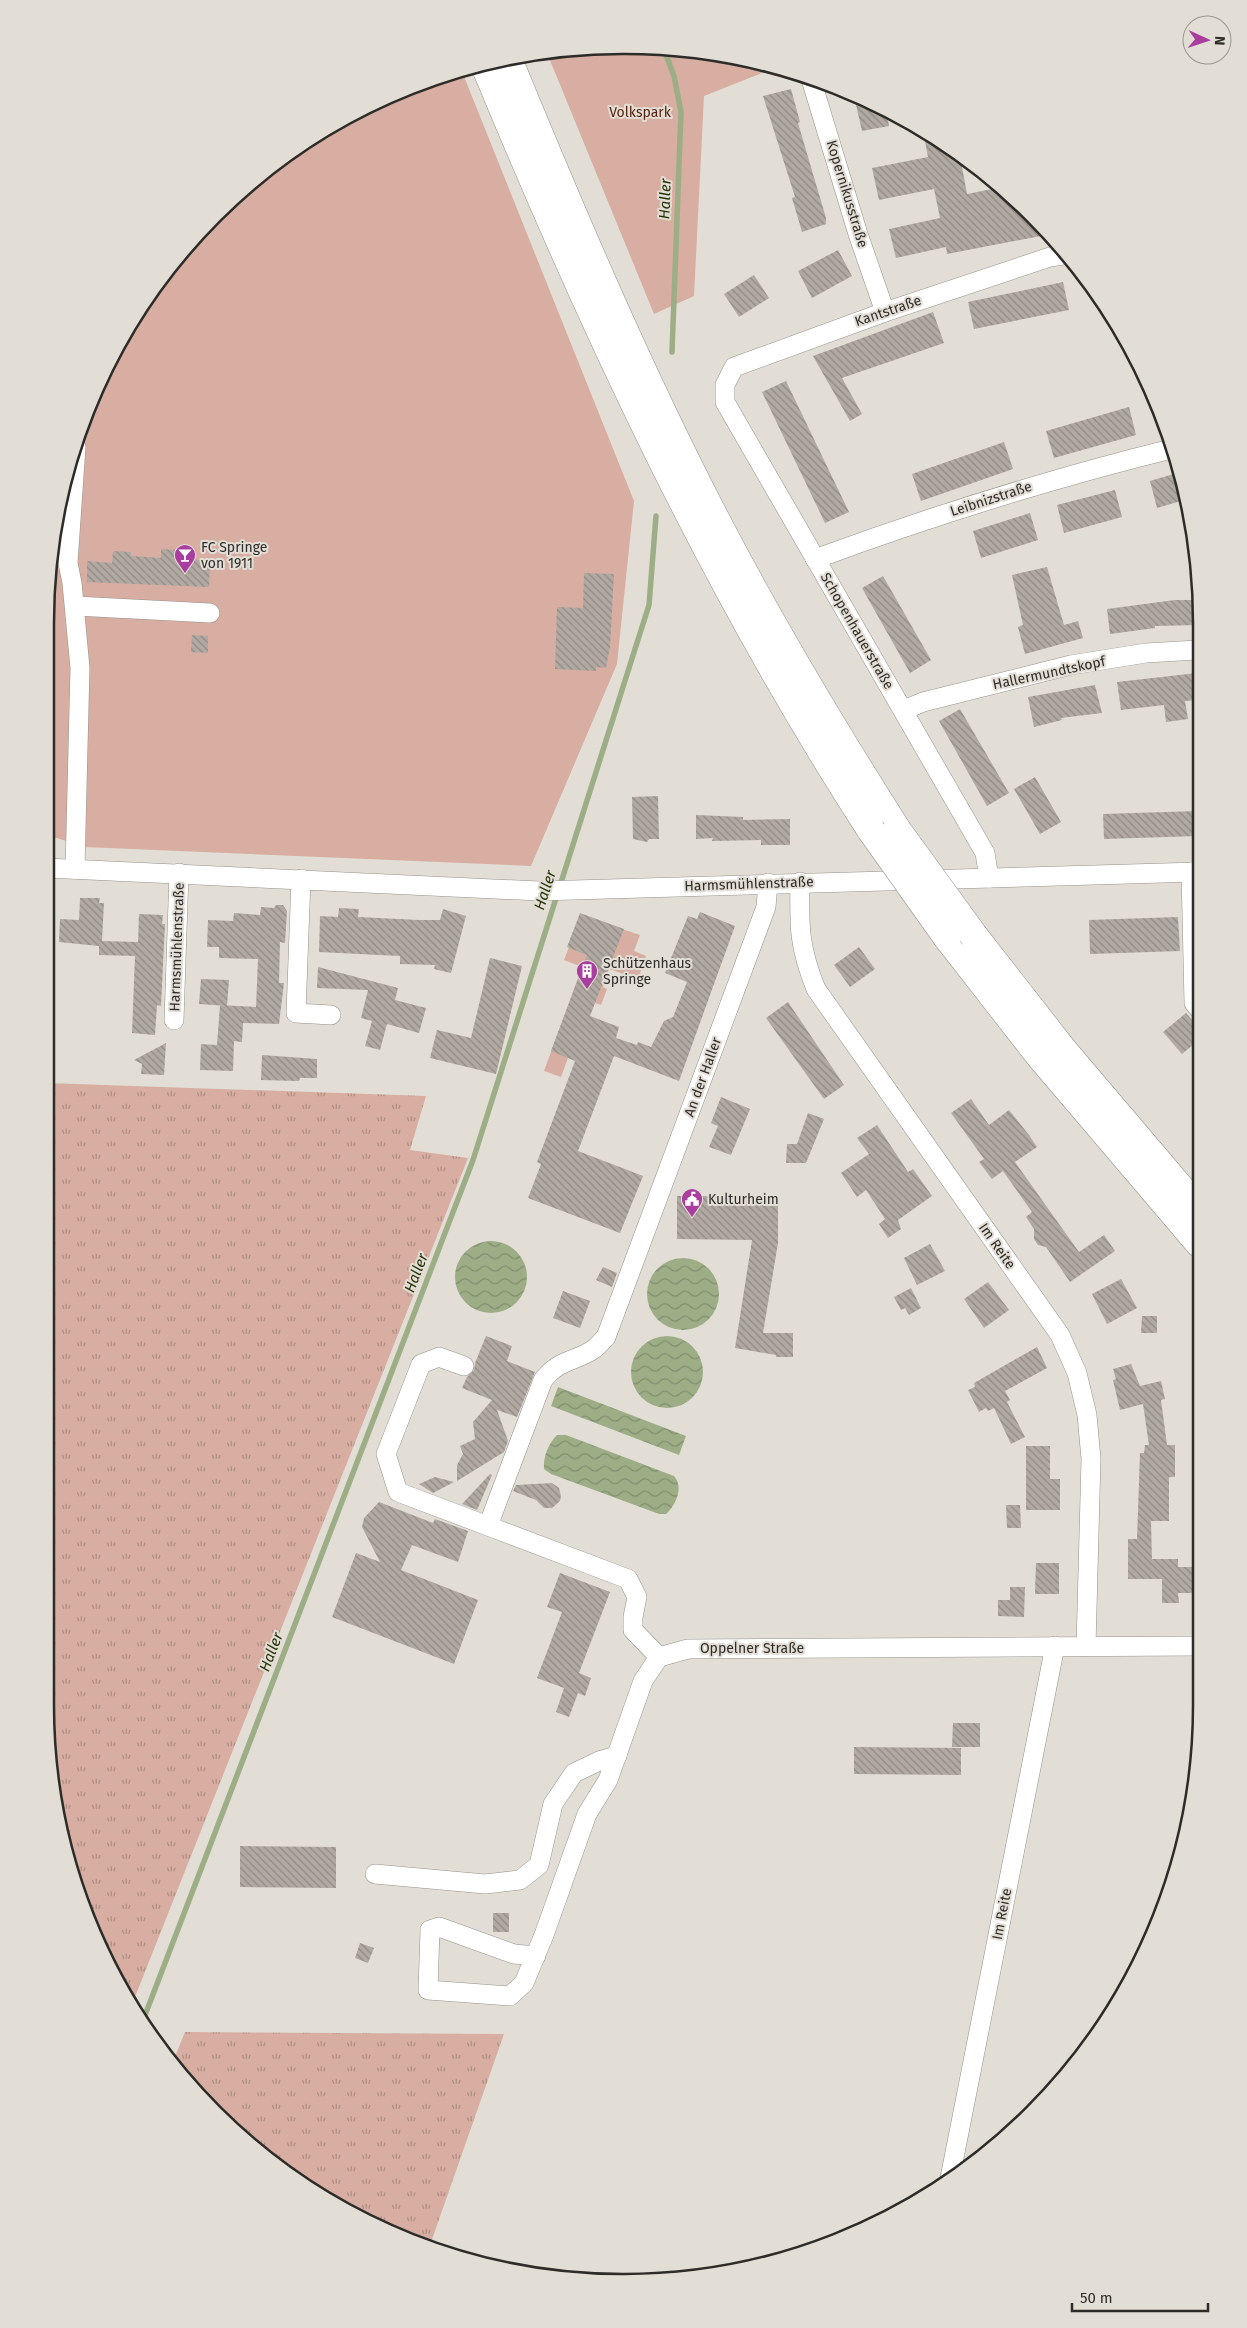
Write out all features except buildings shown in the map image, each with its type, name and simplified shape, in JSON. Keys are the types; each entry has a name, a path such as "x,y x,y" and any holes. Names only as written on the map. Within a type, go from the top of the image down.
{"highway":[{"path":"511,65 560,185 630,339 719,525 790,656 898,830 974,936 1064,1050 1193,1203"},
{"path":"487,71 542,202 630,396 698,534 771,668 822,755 871,830 947,937 1040,1055 1193,1236"}],"street":[{"name":"Kopernikusstraße","path":"813,86 884,312"},
{"name":"Kantstraße","path":"725,385 734,367 884,312 1058,256"},
{"name":"Schopenhauerstraße","path":"725,385 725,402 985,853 989,878"},
{"name":"Leibnizstraße","path":"815,559 989,498 1097,467 1166,450"},
{"path":"74,472 68,563 80,668 75,869"},
{"path":"74,606 210,613"},
{"name":"Hallermundtskopf","path":"904,710 923,702 1072,665 1146,653 1193,650"},
{"name":"Harmsmühlenstraße","path":"54,868 539,891 1193,872"},
{"name":"Harmsmühlenstraße","path":"174,1020 179,873"},
{"path":"301,879 296,1013 331,1015"},
{"name":"Im Reite","path":"800,882 799,926 804,960 816,989 1060,1335 1077,1373 1087,1415 1091,1458 1086,1646"},
{"name":"An der Haller","path":"488,1526 543,1380 550,1370 562,1362 594,1349 606,1338 766,907 768,883"},
{"path":"464,1366 439,1357 421,1364 386,1454 398,1492 628,1579 637,1597 633,1617 633,1630 659,1657 643,1681 608,1780 587,1814 536,1956 524,1984 510,1996 428,1990 430,1930 439,1928 514,1954 536,1956"},
{"name":"Im Reite","path":"950,2171 1055,1646"},
{"name":"Oppelner Straße","path":"659,1657 688,1649 1193,1646"},
{"path":"375,1874 485,1884 520,1880 539,1865 553,1804 574,1773 600,1760 617,1756"}],"green space":[{"name":"Volkspark","path":"586,55 661,55 698,59 765,72 704,96 694,296 654,314 549,59"},
{"path":"464,77 634,501 617,664 531,866 84,847 54,838 54,624 55,586 59,549 73,476 84,440 97,405 130,339 171,277 195,248 248,195 277,171 339,130 372,113 405,97"},
{"path":"622,929 640,935 634,951 646,956 638,979 609,969 603,987 607,989 601,1005 589,1001 561,1077 544,1071 582,967 564,960 574,934"},
{"path":"54,1083 426,1096 410,1150 468,1158 135,1997 97,1923 84,1888 65,1816 55,1742"},
{"path":"185,2032 504,2034 432,2241 405,2231 339,2198 277,2157 221,2107 175,2056"}],"water":[{"path":"491,1241 511,1247 521,1257 527,1277 521,1297 511,1307 491,1313 471,1307 461,1297 455,1277 461,1257 471,1247"},
{"path":"683,1258 703,1264 713,1274 719,1294 713,1314 703,1324 683,1330 663,1324 653,1314 647,1294 653,1274 663,1264"},
{"path":"667,1336 687,1342 697,1352 703,1372 697,1392 687,1402 667,1408 647,1402 637,1392 631,1372 637,1352 647,1342"},
{"path":"558,1387 686,1436 679,1455 551,1406"},
{"path":"557,1435 566,1435 674,1476 678,1485 676,1501 666,1514 659,1514 551,1474 544,1469 544,1460 549,1447"}],"waterway":[{"name":"Haller","path":"666,56 674,76 681,112 672,352"},
{"name":"Haller","path":"146,2014 473,1160 649,605 656,516"}],"place":[{"name":"FC Springe von 1911","path":"185,574"},
{"name":"Schützenhaus Springe","path":"587,990"},
{"name":"Kulturheim","path":"692,1218"}]}
